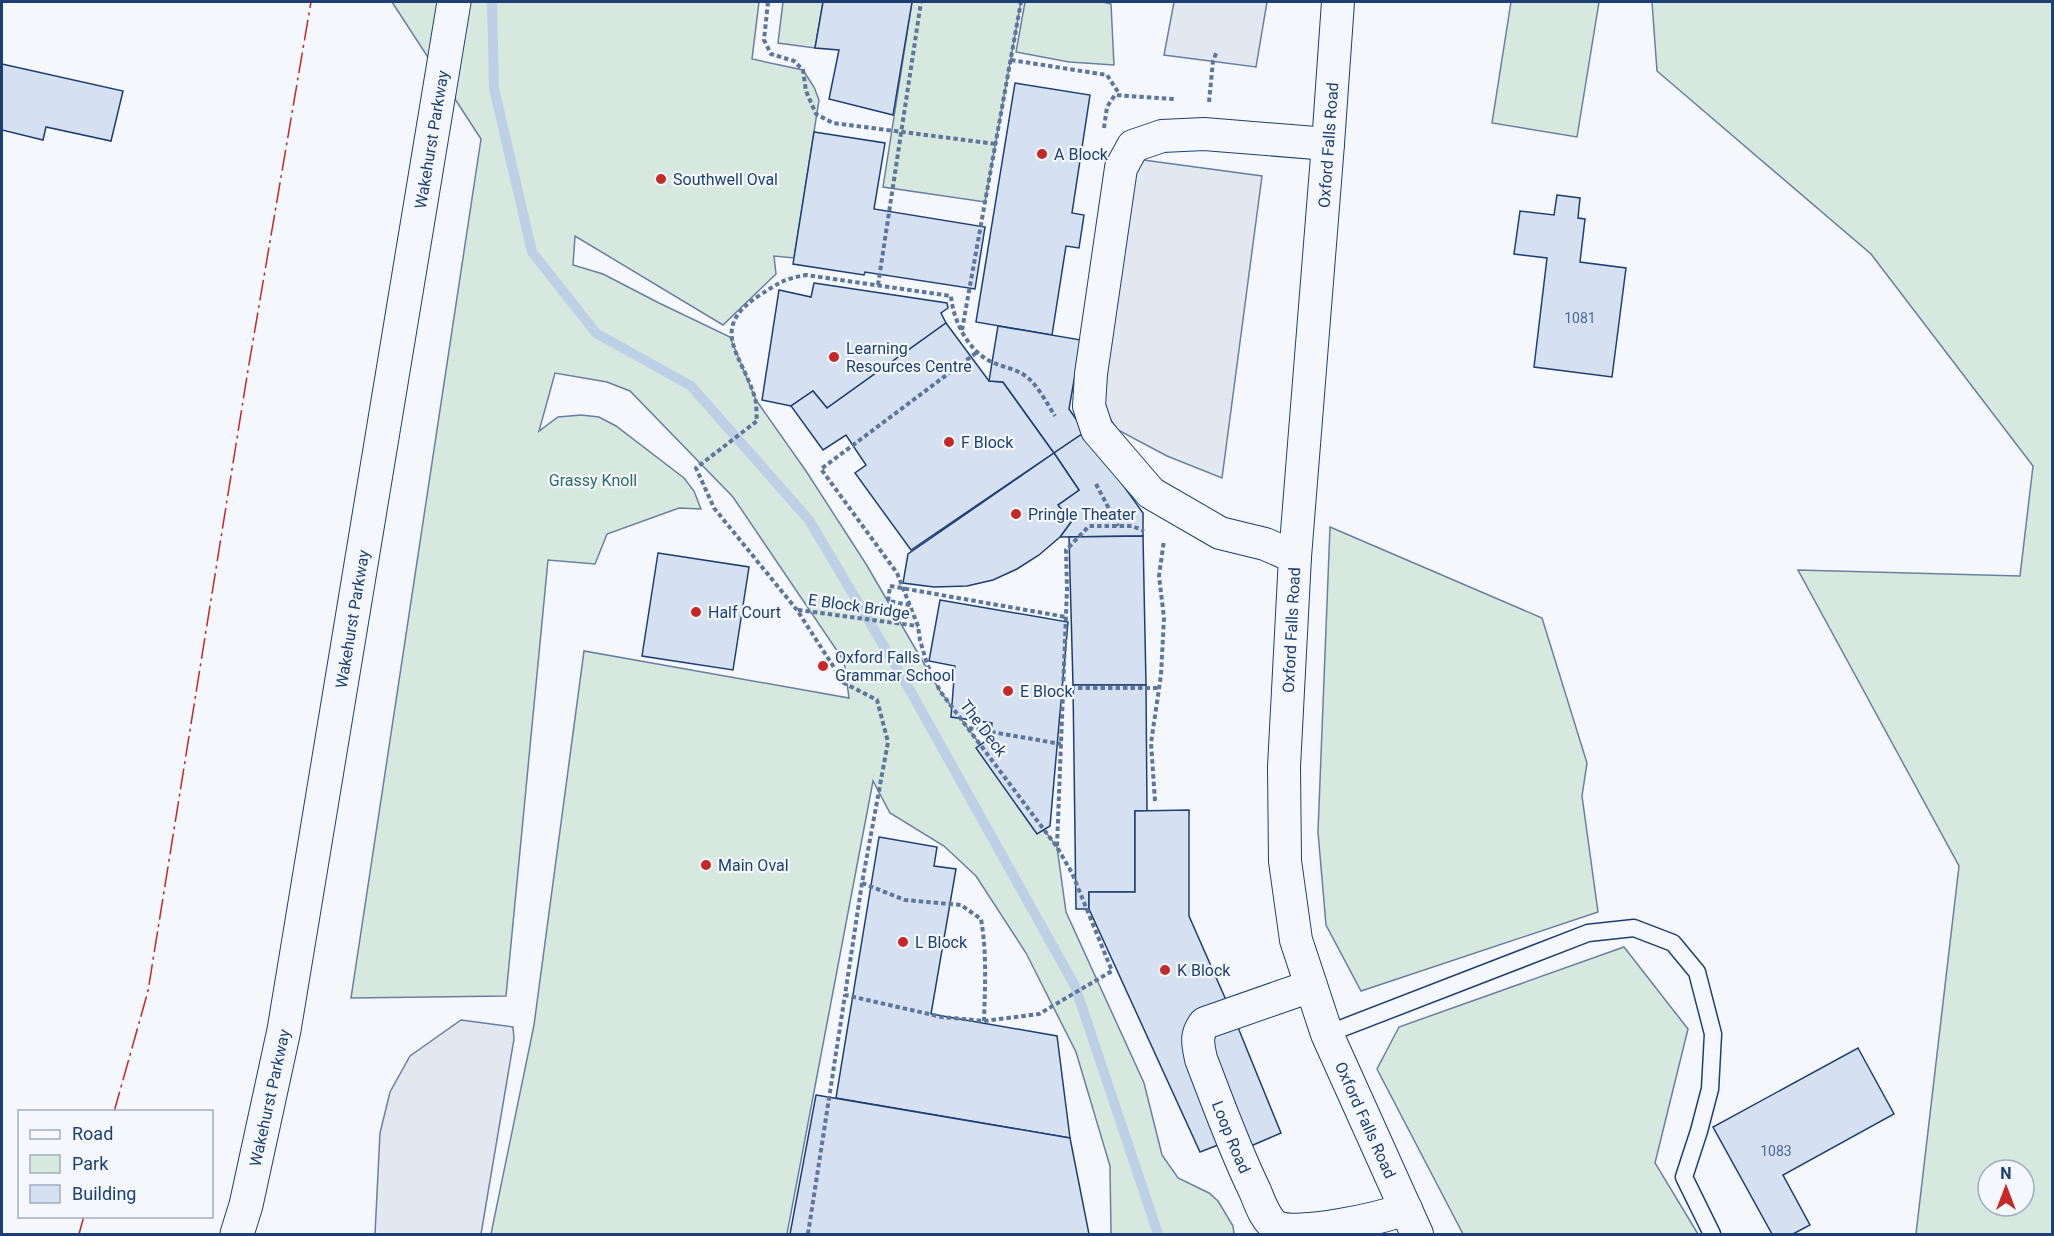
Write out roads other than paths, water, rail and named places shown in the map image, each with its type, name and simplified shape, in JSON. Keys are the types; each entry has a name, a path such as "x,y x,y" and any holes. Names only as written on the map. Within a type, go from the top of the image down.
{"main road":[{"name":"Wakehurst Parkway","path":"237,1234 246,1205 284,1030 454,2"}],"street":[{"name":"Oxford Falls Road","path":"1338,2 1295,557 1284,767 1286,861 1296,940 1327,1034 1411,1222"},
{"path":"1295,557 1264,544 1220,533 1151,493 1097,430 1089,406 1091,374 1121,168 1133,146 1162,136 1204,134 1328,144"},
{"name":"Loop Road","path":"1311,986 1205,1023 1199,1031 1197,1042 1201,1059 1239,1158 1267,1218 1276,1227 1288,1232 1312,1233 1371,1222 1411,1222"}],"lane":[{"path":"1327,1034 1588,933 1634,928 1673,943 1697,972 1713,1034 1710,1089 1699,1131 1683,1177 1712,1234"}],"waterway":[{"path":"492,2 494,88 532,252 596,333 691,386 809,520 907,685 1075,986 1158,1234"}],"place":[{"name":"A Block","path":"1042,154"},
{"name":"Southwell Oval","path":"661,179"},
{"name":"Learning Resources Centre","path":"834,357"},
{"name":"F Block","path":"949,442"},
{"name":"Pringle Theater","path":"1016,514"},
{"name":"Half Court","path":"696,612"},
{"name":"Oxford Falls Grammar School","path":"823,666"},
{"name":"E Block","path":"1008,691"},
{"name":"Main Oval","path":"706,865"},
{"name":"L Block","path":"903,942"},
{"name":"K Block","path":"1165,970"}],"park label":[{"name":"Grassy Knoll","path":"593,480"}]}
